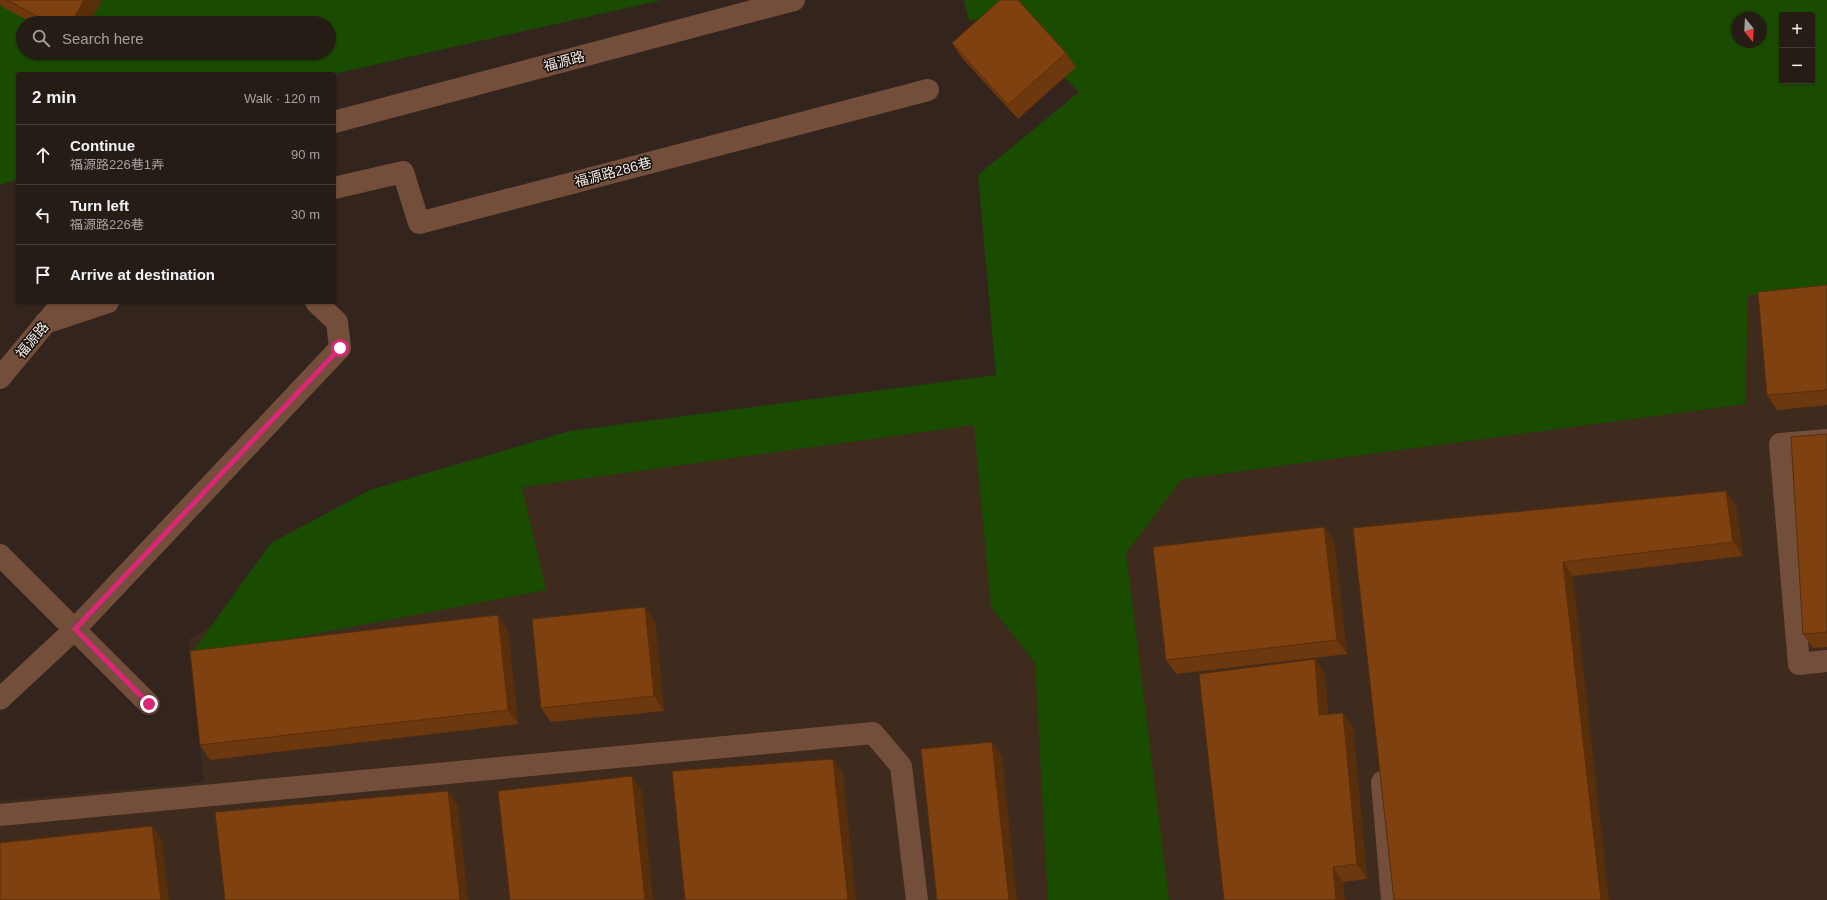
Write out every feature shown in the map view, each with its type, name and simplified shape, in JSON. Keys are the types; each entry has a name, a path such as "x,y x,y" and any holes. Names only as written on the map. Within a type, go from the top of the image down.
{"street":[{"name":"福源路","path":"336,121 794,0"},
{"name":"福源路286巷","path":"336,188 403,172 419,222 928,90"},
{"name":"福源路","path":"0,378 61,304"},
{"path":"45,324 102,304"},
{"path":"0,699 75,629 340,348 337,322 318,304"},
{"path":"1827,440 1780,444 1799,664 1827,661"},
{"path":"0,555 149,704"},
{"path":"0,815 873,733 901,766 917,900"},
{"path":"1380,759 1392,900"}],"shaded area":[{"path":"1827,271 1827,900 0,900 0,801 204,782 189,639 505,467"}],"green space":[{"path":"0,0 662,0 336,73 336,72 16,72 16,180 0,185"},
{"path":"964,0 1827,0 1827,289 1748,295 1745,404 1182,479 1126,553 1169,900 1048,900 1035,663 991,607 974,425 522,487 546,590 188,658 271,543 370,490 570,431 996,375 978,175 1079,92 1003,15 969,21"}],"building":[{"path":"7,0 84,0 75,16 37,16"},
{"path":"1000,0 1018,0 1066,53 1008,105 952,43"},
{"path":"1827,285 1827,390 1767,395 1758,292"},
{"path":"1827,434 1827,632 1803,634 1791,437"},
{"path":"1726,491 1733,542 1563,562 1601,900 1394,900 1353,528"},
{"path":"1324,527 1337,640 1166,660 1153,547"},
{"path":"645,607 654,696 541,708 532,619"},
{"path":"498,615 508,710 200,745 190,651"},
{"path":"1315,659 1319,715 1343,713 1357,864 1333,867 1336,900 1224,900 1199,674"},
{"path":"992,742 1009,900 937,900 921,749"},
{"path":"833,759 848,900 685,900 672,771"},
{"path":"632,776 645,900 510,900 498,791"},
{"path":"448,791 460,900 225,900 215,812"},
{"path":"152,826 161,900 0,900 0,843"}],"route":[{"path":"149,704 75,629 340,348"}]}
